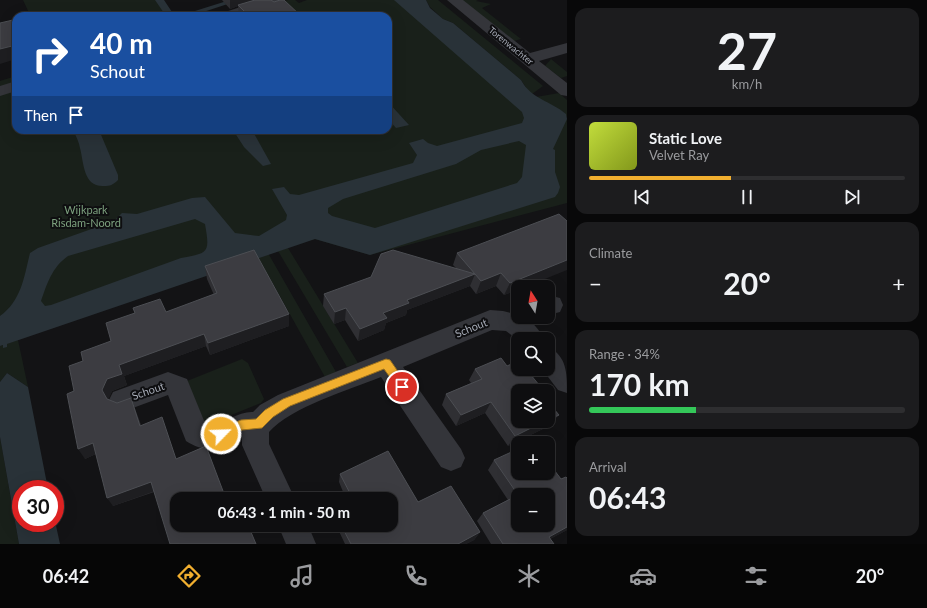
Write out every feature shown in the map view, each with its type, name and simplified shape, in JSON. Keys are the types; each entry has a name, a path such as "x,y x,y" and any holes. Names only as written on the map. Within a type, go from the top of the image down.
{"street":[{"path":"239,12 276,0"},
{"name":"Torenwachter","path":"454,0 567,91"},
{"path":"527,59 567,48"},
{"path":"0,92 12,88"},
{"name":"Schout","path":"122,400 168,383 178,387 195,432 200,436 211,438 241,425 259,424 269,413 287,402 490,320 511,319"},
{"path":"386,363 451,458"},
{"path":"555,367 567,382"},
{"path":"259,424 255,434 256,444 278,492"},
{"path":"296,532 301,544"}],"green space":[{"path":"23,0 160,0 168,12 47,11 29,12"},
{"name":"Wijkpark Risdam-Noord","path":"288,0 295,0 299,3 307,0 410,0 527,89 521,80 453,23 443,19 430,7 426,0 438,0 543,86 532,94 536,97 559,93 567,100 567,117 564,113 540,100 566,120 567,119 567,203 370,255 315,239 0,330 0,81 12,77 12,134 392,134 392,12 294,12 279,3"},
{"path":"462,0 478,0 476,1 491,4 482,8 521,39 514,41"},
{"path":"551,59 567,72 567,76 561,78 545,66"},
{"path":"288,248 358,363 347,367 278,251"},
{"path":"268,253 336,372 325,377 258,257"},
{"path":"18,340 28,387 7,373 0,382 0,346"},
{"path":"242,359 248,363 264,399 261,403 209,424 205,424 187,381"},
{"path":"0,437 12,505 12,532 17,532 19,544 0,544"}],"shaded area":[{"path":"155,0 164,0 172,12 163,12"},
{"path":"230,0 240,0 203,12 192,12"},
{"path":"394,0 426,0 430,8 443,19 453,23 521,80 530,92 566,114 567,119 553,149 555,150 555,172 560,187 555,197 370,255 315,239 7,344 7,347 3,348 3,345 0,346 0,316 13,303 17,296 21,288 30,253 38,248 114,221 122,213 137,214 192,198 205,197 235,233 259,236 286,220 287,215 272,189 284,187 290,194 299,195 413,163 417,155 409,143 423,139 428,143 437,146 522,123 524,118 522,112","holes":["519,141 526,145 522,177 517,183 375,228 332,216 328,213 328,208 343,199 456,164 481,150","195,219 205,224 207,246 202,253 181,258 51,305 45,306 41,301 54,271 62,260 68,256"]},
{"path":"392,106 409,125 396,128 392,124"},
{"path":"75,134 101,134 118,175 118,180 115,183 104,186 92,183 88,178 84,167 79,144"},
{"path":"236,134 254,134 271,164 263,166 244,147"},
{"path":"7,373 28,387 46,480 12,480 12,505 0,437 0,382"},
{"path":"17,532 57,532 60,544 19,544"}],"building":[{"path":"255,0 271,0 274,2 284,0 297,12 245,12 238,5"},
{"path":"12,20 12,46 0,49 0,23"},
{"path":"559,214 567,221 567,260 517,280 511,280 510,283 501,273 481,281 457,253"},
{"path":"254,250 289,314 208,343 204,334 119,365 122,374 107,379 102,390 107,399 117,403 131,398 140,426 162,417 176,459 206,446 223,492 170,492 170,532 251,532 256,544 170,544 151,482 107,498 93,443 78,449 67,394 74,391 69,366 83,361 81,352 111,341 106,323 135,313 133,308 160,299 166,312 217,293 205,266"},
{"path":"393,250 475,274 407,300 409,303 383,313 387,318 360,329 346,308 335,312 324,294 371,277 381,254"},
{"path":"501,358 507,366 511,364 511,376 532,376 538,384 511,384 511,428 531,428 515,436 491,402 461,415 446,394 482,379 475,369"},
{"path":"555,410 559,415 555,417"},
{"path":"388,451 418,502 451,486 480,532 458,544 351,544 345,532 398,532 398,492 349,492 340,474"},
{"path":"511,452 511,480 555,480 555,471 561,479 567,478 567,527 549,537 554,544 503,544 483,513 511,499 511,532 555,532 555,488 513,488 494,460"}],"route":[{"path":"221,434 241,425 259,424 269,413 287,402 386,363 402,387"}]}
